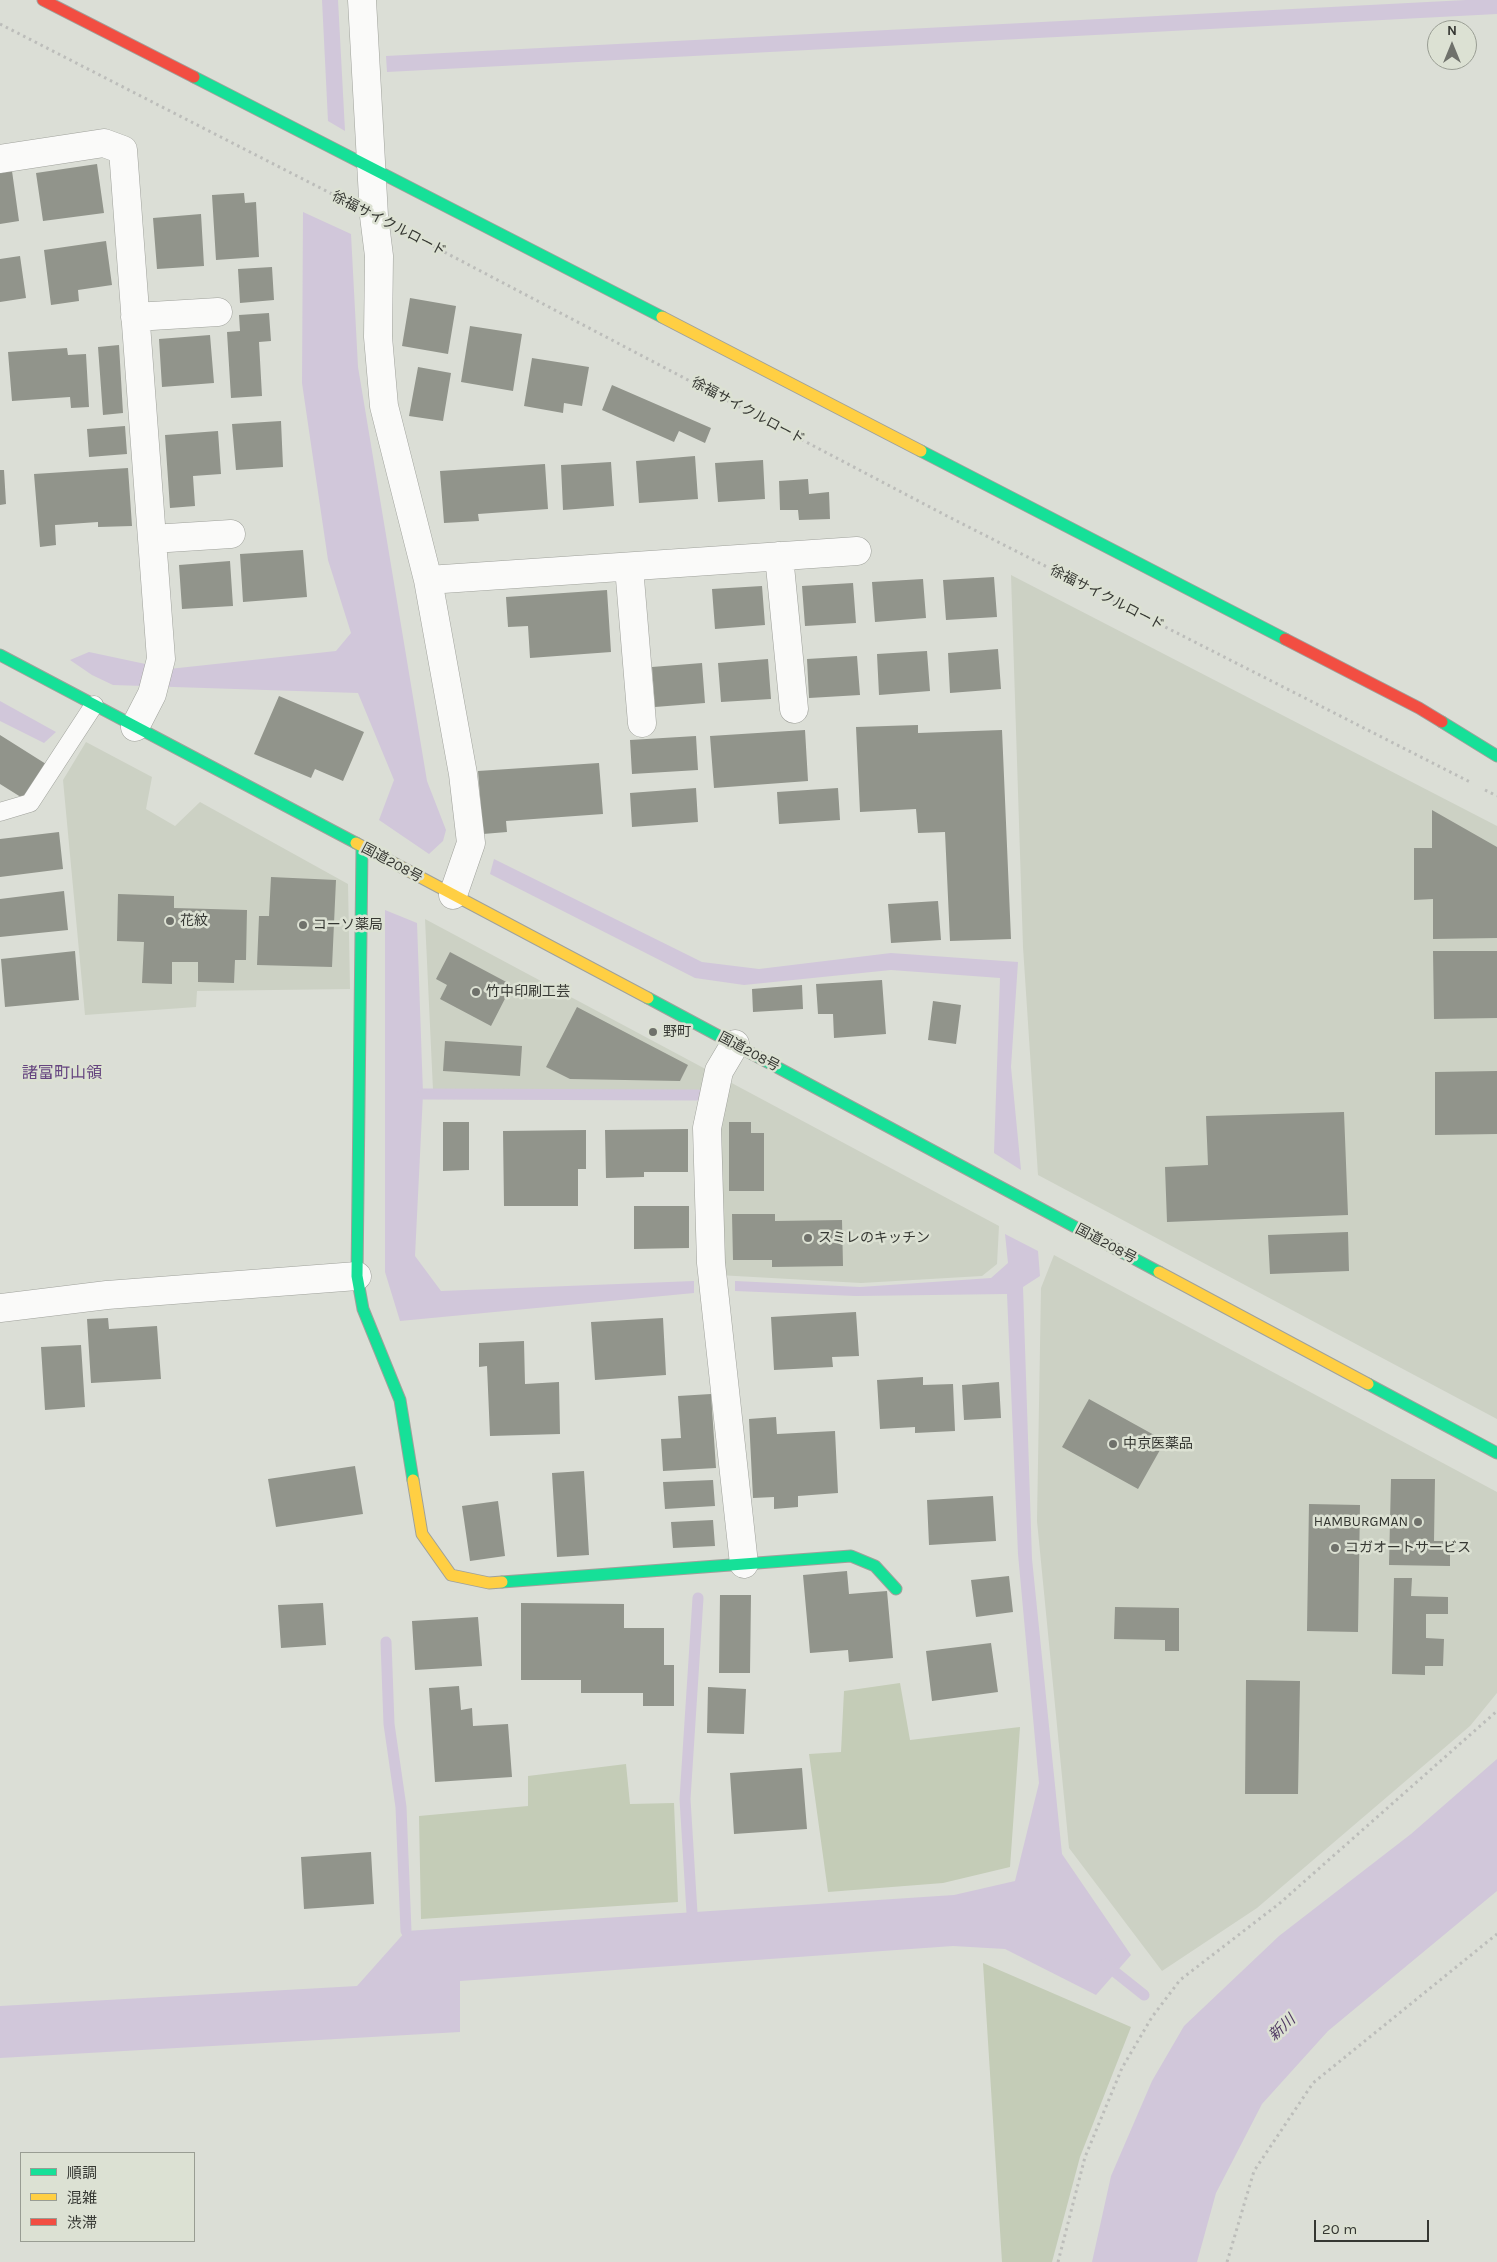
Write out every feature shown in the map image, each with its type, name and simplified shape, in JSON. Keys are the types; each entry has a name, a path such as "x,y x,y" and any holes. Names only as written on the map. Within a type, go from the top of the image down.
{"main road":[{"path":"43,0 371,167 1419,708 1497,756"},
{"name":"国道208号","path":"0,655 734,1044 1497,1454"},
{"path":"362,847 357,1276 363,1310 400,1400 422,1534 451,1575 488,1583 851,1556 875,1566 896,1589"}],"street":[{"path":"362,0 374,216 379,256 378,337 384,406 428,580 463,774 471,843 453,895"},
{"path":"0,159 104,143 122,150 161,659 152,694 136,727"},
{"path":"135,317 218,312"},
{"path":"152,539 231,534"},
{"path":"428,580 857,551"},
{"path":"779,556 794,709"},
{"path":"629,567 642,724"},
{"path":"734,1044 720,1071 706,1128 711,1263 744,1564"},
{"path":"0,1308 108,1295 357,1276"}],"lane":[{"path":"0,812 30,803 94,705"}],"path":[{"name":"徐福サイクルロード","path":"0,24 374,216 947,516 1470,783"},
{"path":"1479,787 1497,796"},
{"path":"1058,2262 1086,2157 1122,2068 1152,2017 1180,1980 1280,1902 1497,1711"},
{"path":"1227,2262 1254,2171 1313,2083 1497,1934"}],"shaded area":[{"path":"1011,575 1497,826 1497,1419 1038,1175 1023,947"},
{"path":"86,742 152,777 146,809 175,826 200,802 348,884 350,989 197,991 196,1007 85,1015 63,780"},
{"path":"425,919 999,1226 997,1264 982,1276 861,1283 700,1274 701,1092 433,1090"},
{"path":"1054,1255 1497,1492 1497,1693 1470,1726 1257,1908 1162,1971 1069,1848 1037,1521 1041,1288"}],"green space":[{"path":"900,1683 910,1740 1020,1727 1010,1867 943,1883 828,1892 809,1754 841,1752 844,1691"},
{"path":"626,1764 630,1804 674,1803 678,1902 421,1919 419,1816 528,1806 528,1776"},
{"path":"983,1963 1131,2027 1080,2157 1052,2262 1002,2262"}],"water":[{"path":"322,0 338,0 345,131 328,121"},
{"path":"1466,0 1497,0 1497,14 387,72 386,56"},
{"path":"303,212 351,234 358,367 427,781 446,830 443,841 429,854 379,820 394,780 358,693 113,685 92,675 70,660 89,652 169,669 336,651 351,633 328,560 302,383"},
{"path":"0,701 56,732 44,743 0,721"},
{"path":"494,859 702,962 759,969 891,953 1018,962 1011,1067 1021,1170 994,1153 1000,978 891,970 744,985 695,978 490,874"},
{"path":"385,910 417,923 423,1094 415,1256 441,1291 694,1281 694,1293 400,1321 385,1272"},
{"path":"1005,1234 1038,1251 1040,1276 1023,1287 1032,1559 1062,1854 1131,1955 1096,1995 1005,1949 953,1946 460,1981 460,2032 0,2058 0,2006 357,1986 406,1931 954,1895 1015,1881 1039,1783 1018,1554 1007,1294 856,1296 735,1291 735,1281 860,1287 991,1278 1008,1263"},
{"name":"新川","path":"1497,1759 1497,1891 1328,2031 1262,2104 1216,2193 1197,2262 1092,2262 1111,2176 1152,2081 1184,2026 1279,1936 1411,1834"}],"building":[{"path":"97,164 104,213 43,221 36,173"},
{"path":"12,171 19,221 0,224 0,173"},
{"path":"244,193 245,203 256,202 259,257 216,260 212,195"},
{"path":"201,214 204,266 157,269 153,218"},
{"path":"106,241 112,285 78,290 79,301 51,305 44,250"},
{"path":"20,256 26,298 0,302 0,259"},
{"path":"272,267 274,300 240,303 238,269"},
{"path":"410,298 456,306 448,354 402,346"},
{"path":"269,313 271,341 259,342 262,396 231,398 227,332 240,331 239,315"},
{"path":"470,326 522,334 513,391 461,382"},
{"path":"210,335 214,383 162,387 159,339"},
{"path":"119,345 123,413 103,415 98,347"},
{"path":"67,348 68,355 86,354 89,407 71,408 70,397 12,401 8,352"},
{"path":"532,358 589,367 582,406 564,403 563,413 524,406"},
{"path":"418,367 451,373 443,421 409,416"},
{"path":"612,385 711,428 705,443 679,431 674,442 602,410"},
{"path":"281,421 283,467 236,470 232,424"},
{"path":"125,426 127,454 89,457 87,429"},
{"path":"218,431 221,474 193,476 195,506 170,508 165,435"},
{"path":"695,456 698,499 639,503 636,461"},
{"path":"763,460 765,499 718,502 715,463"},
{"path":"611,462 614,506 563,510 561,465"},
{"path":"545,464 548,509 478,514 479,521 444,523 440,471"},
{"path":"128,468 132,526 98,527 98,522 55,525 56,545 40,547 34,474"},
{"path":"0,470 4,470 6,504 0,505"},
{"path":"808,479 809,494 829,492 830,519 799,520 798,510 780,510 779,481"},
{"path":"303,550 307,597 243,602 240,554"},
{"path":"230,561 233,606 182,609 179,565"},
{"path":"994,577 997,617 946,620 943,580"},
{"path":"923,579 926,618 875,622 872,582"},
{"path":"853,583 856,623 805,626 802,586"},
{"path":"762,586 765,625 715,629 712,589"},
{"path":"607,590 611,652 530,658 528,626 508,627 506,597"},
{"path":"998,649 1001,689 950,693 948,653"},
{"path":"927,651 930,691 879,695 877,654"},
{"path":"857,656 860,695 809,698 807,659"},
{"path":"768,659 771,699 721,702 718,663"},
{"path":"702,663 705,703 655,707 652,667"},
{"path":"279,696 364,732 343,781 315,769 311,778 254,754"},
{"path":"918,725 918,733 1002,730 1011,939 950,941 945,832 918,833 916,809 860,812 856,727"},
{"path":"805,730 808,781 714,788 710,736"},
{"path":"0,735 46,764 24,799 0,784"},
{"path":"696,736 698,770 632,774 630,740"},
{"path":"599,763 603,814 506,821 507,832 483,834 478,771"},
{"path":"696,788 698,822 632,827 630,793"},
{"path":"838,788 840,820 779,824 777,792"},
{"path":"1432,810 1497,847 1497,938 1433,939 1433,899 1414,900 1414,848 1432,848"},
{"path":"59,832 63,869 0,877 0,839"},
{"path":"271,877 336,880 332,967 257,965 259,916 269,916"},
{"path":"64,891 68,930 0,937 0,899"},
{"path":"118,894 174,896 174,908 247,910 246,960 235,960 234,983 198,982 198,962 172,962 172,984 142,983 144,942 117,941"},
{"path":"938,901 941,940 891,943 888,904"},
{"path":"75,951 79,1000 5,1007 1,959"},
{"path":"1433,951 1497,951 1497,1018 1434,1019"},
{"name":"竹中印刷工芸","path":"450,952 512,985 491,1026 440,999 447,985 436,979"},
{"path":"882,980 886,1034 834,1038 833,1014 818,1014 816,984"},
{"path":"802,985 803,1009 753,1012 752,989"},
{"path":"933,1001 961,1005 956,1044 928,1040"},
{"path":"577,1007 688,1065 680,1081 570,1079 546,1067"},
{"path":"445,1041 522,1046 520,1076 443,1071"},
{"path":"1497,1071 1497,1134 1435,1135 1435,1072"},
{"path":"1344,1112 1348,1215 1167,1222 1165,1167 1208,1165 1206,1116"},
{"path":"443,1122 469,1122 469,1170 443,1171"},
{"path":"729,1122 751,1122 751,1133 764,1133 764,1191 729,1191"},
{"path":"688,1129 688,1172 644,1172 644,1177 606,1178 605,1130"},
{"path":"586,1130 586,1169 578,1169 578,1206 504,1206 503,1131"},
{"path":"634,1206 689,1206 689,1248 634,1249"},
{"path":"732,1214 775,1214 775,1221 842,1220 843,1266 772,1267 772,1260 733,1260"},
{"path":"1348,1232 1349,1271 1270,1274 1268,1235"},
{"path":"856,1312 859,1356 832,1357 833,1367 774,1370 771,1317"},
{"path":"108,1318 109,1329 157,1326 161,1379 91,1383 87,1319"},
{"path":"663,1318 666,1375 595,1380 591,1322"},
{"path":"524,1341 525,1384 559,1382 560,1434 490,1436 487,1366 479,1367 479,1343"},
{"path":"81,1345 85,1407 45,1410 41,1347"},
{"path":"923,1377 923,1385 953,1384 955,1431 915,1433 915,1427 880,1429 877,1380"},
{"path":"999,1382 1001,1418 964,1420 962,1385"},
{"path":"711,1394 716,1468 663,1471 661,1439 681,1438 678,1396"},
{"name":"中京医薬品","path":"1089,1399 1165,1441 1138,1489 1062,1447"},
{"path":"776,1417 777,1434 835,1431 838,1493 798,1496 798,1507 774,1509 774,1497 753,1498 749,1419"},
{"path":"355,1466 363,1514 276,1527 268,1479"},
{"path":"584,1471 589,1555 557,1557 552,1473"},
{"path":"1391,1479 1435,1479 1434,1541 1450,1541 1450,1566 1389,1565"},
{"path":"713,1480 715,1506 665,1509 663,1482"},
{"path":"993,1496 996,1541 929,1545 927,1500"},
{"path":"498,1501 505,1556 470,1561 462,1506"},
{"path":"1309,1504 1360,1505 1358,1632 1307,1631"},
{"path":"713,1520 715,1546 673,1548 671,1522"},
{"path":"847,1571 849,1594 887,1591 893,1658 849,1662 848,1650 810,1653 803,1575"},
{"path":"1009,1576 1013,1612 976,1617 971,1580"},
{"path":"1394,1578 1412,1578 1411,1596 1448,1597 1448,1614 1426,1614 1426,1638 1444,1639 1443,1666 1425,1666 1425,1675 1392,1674"},
{"path":"720,1595 751,1595 750,1673 719,1673"},
{"path":"323,1603 326,1645 281,1648 278,1605"},
{"path":"521,1603 624,1604 624,1628 664,1628 664,1665 674,1665 674,1706 643,1706 643,1693 581,1693 581,1680 521,1680"},
{"path":"1115,1607 1179,1608 1179,1651 1165,1651 1165,1640 1114,1639"},
{"path":"478,1617 482,1666 415,1670 412,1621"},
{"path":"991,1643 998,1692 932,1701 926,1651"},
{"path":"1246,1680 1300,1681 1298,1794 1245,1794"},
{"path":"459,1686 461,1710 472,1708 473,1726 508,1724 512,1777 435,1782 429,1688"},
{"path":"708,1687 746,1689 744,1734 707,1733"},
{"path":"802,1768 807,1829 734,1834 730,1773"},
{"path":"371,1852 374,1904 304,1909 301,1857"}],"waterway":[{"path":"423,1094 698,1095"},
{"path":"692,1913 685,1799 698,1598"},
{"path":"386,1642 389,1724 401,1807 406,1931"},
{"path":"1105,1964 1144,1995"}],"traffic: fast":[{"path":"194,77 662,317"},
{"path":"921,451 1285,639"},
{"path":"0,655 356,843"},
{"path":"1442,722 1497,756"},
{"path":"362,847 357,1276 363,1309 400,1400 413,1480"},
{"path":"648,998 1159,1272"},
{"path":"1368,1384 1497,1453"},
{"path":"502,1582 851,1556 875,1566 896,1589"}],"traffic: slow":[{"path":"662,317 921,451"},
{"path":"356,843 648,998"},
{"path":"1159,1272 1368,1384"},
{"path":"413,1480 422,1534 451,1575 489,1583 502,1582"}],"traffic: jam":[{"path":"43,0 194,77"},
{"path":"1285,639 1419,708 1442,722"}],"place":[{"name":"花紋","path":"170,921"},
{"name":"コーソ薬局","path":"303,925"},
{"name":"竹中印刷工芸","path":"476,992"},
{"name":"野町","path":"653,1032"},
{"name":"スミレのキッチン","path":"808,1238"},
{"name":"中京医薬品","path":"1113,1444"},
{"name":"HAMBURGMAN","path":"1418,1522"},
{"name":"コガオートサービス","path":"1335,1548"}],"district":[{"name":"諸富町山領","path":"62,1073"}]}
